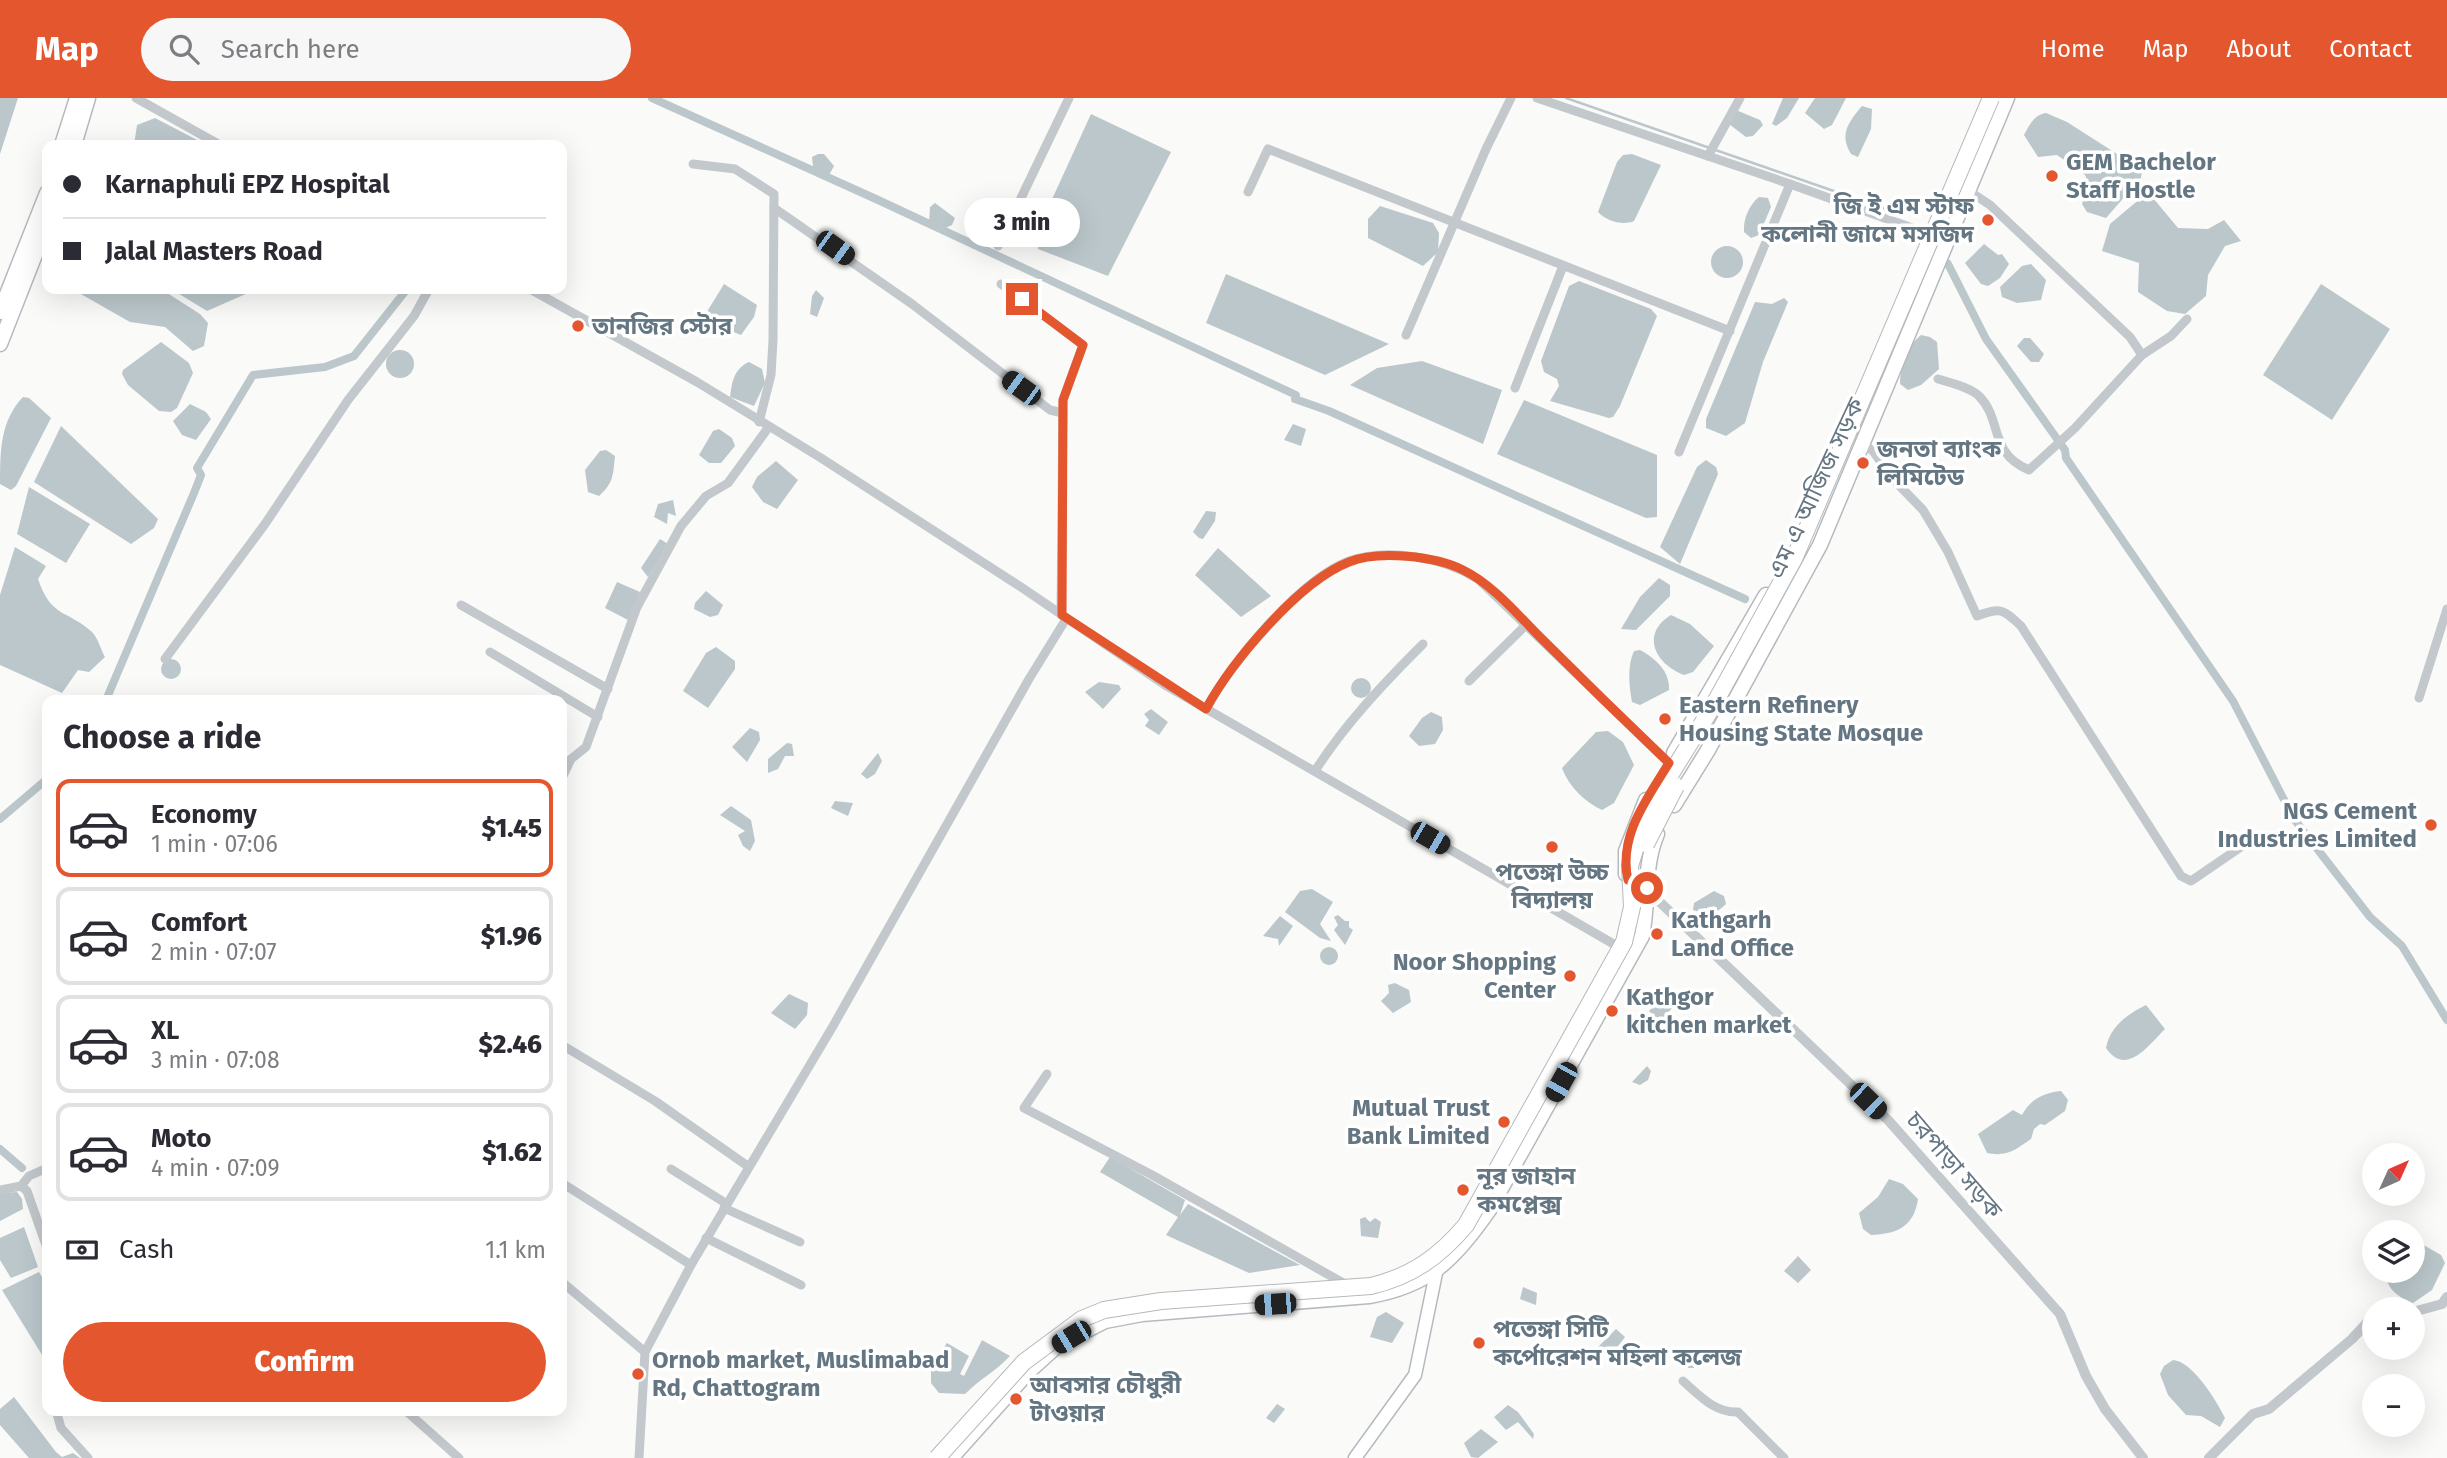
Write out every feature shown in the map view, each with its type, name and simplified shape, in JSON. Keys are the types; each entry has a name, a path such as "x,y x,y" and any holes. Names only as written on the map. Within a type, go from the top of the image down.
{"highway":[{"path":"937,1458 1024,1362 1082,1319 1104,1310 1161,1301 1371,1286 1431,1265 1466,1225 1624,942 1632,907 1630,866 1646,814 1713,706 1794,559 1988,98"},
{"path":"948,1458 1029,1366 1062,1337 1084,1325 1108,1316 1149,1309 1374,1292 1391,1288 1440,1263 1468,1232 1493,1195 1631,948 1639,923 1643,852 1650,831 1721,711 1802,563 2001,98"}],"main road":[{"path":"64,140 77,98"},
{"path":"75,140 88,98"},
{"name":"এম এ আজিজ সড়ক","path":"1431,1265 1463,1220 1617,946 1626,920 1626,851 1637,816 1788,555 1988,98"},
{"path":"948,1458 1028,1373 1058,1345 1084,1329 1105,1321 1142,1314 1342,1299 1391,1292 1471,1235 1489,1210 1642,936 1647,863 1657,832 1708,750 1820,545 2007,98"},
{"path":"0,312 42,206"},
{"path":"0,344 42,237"},
{"path":"931,1458 1037,1344 1059,1327 1099,1307 1150,1298 1345,1284 1382,1278 1431,1265"},
{"path":"1355,1458 1415,1375 1431,1265"}],"street":[{"path":"136,98 211,140"},
{"path":"998,246 1069,98"},
{"path":"1406,335 1511,98"},
{"path":"1537,98 1929,234"},
{"path":"1708,156 1740,98"},
{"path":"1248,192 1268,149 1730,331"},
{"path":"693,164 736,169 774,194 771,374 759,422"},
{"path":"1679,452 1790,184"},
{"path":"1969,191 1990,205 2130,337 2142,355"},
{"path":"774,208 912,304 1050,410 1063,413"},
{"path":"1515,388 1563,266"},
{"path":"639,1458 645,1352 706,1238 833,1026 1064,617 1063,400 1083,345 1001,284"},
{"path":"165,659 265,524 348,400 414,316 426,294"},
{"path":"539,294 697,382 768,428 821,458 1206,709 1617,946"},
{"path":"1938,379 1958,385 1979,396 1992,421 1997,439 2015,464 2029,470 2075,428 2142,355 2171,336 2187,319"},
{"path":"567,767 571,759 586,747 637,607 681,526 706,496 728,483 768,428"},
{"path":"1861,443 1873,451 1891,477 1923,510 1948,552 1978,616 1995,609 2006,611 2021,626 2181,876 2191,881 2251,840"},
{"path":"1206,709 1231,668 1307,590 1349,561 1401,556 1462,569 1478,579 1669,763"},
{"path":"461,605 608,689"},
{"path":"2419,698 2447,609"},
{"path":"1469,681 1527,624"},
{"path":"1315,771 1332,745 1423,644"},
{"path":"490,652 561,695"},
{"path":"567,698 598,717"},
{"name":"চরপাড়া সড়ক","path":"1626,873 1647,888 1888,1121 2060,1314 2093,1387 2143,1458"},
{"path":"567,1048 655,1101 749,1167"},
{"path":"1047,1074 1024,1108 1152,1175 1345,1284"},
{"path":"671,1169 725,1206 800,1242"},
{"path":"0,1190 22,1185 29,1175 42,1170"},
{"path":"22,1185 27,1191 42,1234"},
{"path":"567,1186 691,1265"},
{"path":"706,1238 801,1284"},
{"path":"567,1286 645,1352"},
{"path":"2425,1309 2442,1304 2447,1297"},
{"path":"2208,1458 2253,1414 2269,1409 2362,1328"},
{"path":"1683,1381 1707,1403 1726,1413 1738,1412 1784,1458"},
{"path":"58,1416 61,1428 88,1458"},
{"path":"412,1416 459,1458"}],"shaded area":[{"path":"0,98 18,98 0,154"},
{"path":"1783,98 1799,98 1787,118 1776,126 1772,124"},
{"path":"1815,98 1846,98 1832,125 1824,129 1805,113"},
{"path":"1862,106 1872,109 1871,129 1858,157 1851,154 1847,147 1846,135 1849,123"},
{"path":"1736,110 1760,120 1763,125 1753,136 1746,137 1729,124"},
{"path":"2046,113 2067,122 2142,170 2141,178 2106,218 2087,212 2082,204 2089,183 2085,175 2057,155 2038,157 2024,135 2035,118"},
{"path":"1091,114 1171,152 1108,276 1038,249 1038,230"},
{"path":"155,118 197,140 135,140 137,125"},
{"path":"824,154 834,166 829,175 813,167 812,157"},
{"path":"1632,154 1661,165 1634,221 1615,222 1598,212 1617,162 1623,155"},
{"path":"2148,192 2178,228 2208,229 2224,220 2241,241 2225,246 2208,275 2206,296 2185,314 2167,311 2138,292 2139,263 2102,251 2110,224"},
{"path":"1759,197 1768,198 1771,207 1759,235 1751,238 1744,232 1745,222 1750,208"},
{"path":"935,203 955,218 952,225 943,229 929,223 930,207"},
{"path":"1380,206 1433,223 1439,233 1438,252 1423,266 1368,238 1368,219"},
{"path":"1984,244 1998,255 2002,254 2009,264 2000,278 1988,286 1981,284 1965,263"},
{"path":"1727,246 1738,251 1743,262 1738,273 1727,278 1716,273 1711,262 1716,251"},
{"path":"2031,264 2046,280 2041,300 2017,303 2002,297 2000,287 2022,266"},
{"path":"1226,274 1389,344 1325,375 1206,323"},
{"path":"1579,281 1651,309 1657,316 1620,406 1613,417 1609,418 1550,401 1559,386 1557,379 1544,372 1541,361 1569,286"},
{"path":"724,284 757,305 754,317 741,335 721,327 705,315"},
{"path":"2321,284 2390,329 2332,420 2263,375"},
{"path":"816,290 824,298 817,317 810,314 812,296"},
{"path":"81,294 169,294 200,314 208,323 204,346 193,351 165,327 130,322"},
{"path":"179,294 246,294 207,311"},
{"path":"1784,298 1788,302 1763,362 1745,423 1726,436 1706,428 1706,419 1755,302 1772,304"},
{"path":"1921,335 1937,342 1939,369 1921,385 1908,390 1900,384 1901,371 1908,351"},
{"path":"2024,338 2030,338 2044,354 2039,362 2031,362 2017,346"},
{"path":"161,342 189,363 193,373 177,408 171,412 159,411 128,385 122,374 123,370"},
{"path":"400,350 410,354 414,364 410,374 400,378 390,374 386,364 390,354"},
{"path":"1422,361 1502,390 1483,444 1350,385 1377,368"},
{"path":"749,362 762,369 765,383 754,406 730,397 735,376 740,368"},
{"path":"23,397 29,398 51,418 16,486 11,490 0,484 1,449 10,416"},
{"path":"1524,400 1657,455 1657,517 1646,518 1497,454"},
{"path":"190,404 206,412 211,419 196,440 182,435 173,421"},
{"path":"1293,424 1306,429 1301,446 1284,440"},
{"path":"61,426 158,519 154,528 131,544 34,482"},
{"path":"719,429 732,438 735,446 721,463 709,463 699,455 713,431"},
{"path":"606,450 615,456 613,473 608,487 599,496 588,492 585,470 600,451"},
{"path":"1706,460 1716,467 1718,474 1680,564 1660,547 1697,467"},
{"path":"776,461 798,480 777,509 763,502 752,487 757,477"},
{"path":"29,487 90,524 66,563 17,534"},
{"path":"673,500 676,516 668,513 667,524 654,517 658,504"},
{"path":"1206,511 1216,512 1215,521 1203,539 1193,532"},
{"path":"660,539 668,544 648,577 641,568"},
{"path":"15,547 46,566 38,579 43,592 54,607 92,632 105,657 89,672 78,670 62,693 0,665 0,595"},
{"path":"1218,548 1271,596 1241,617 1195,575"},
{"path":"1659,578 1670,585 1670,596 1636,630 1621,629 1640,597"},
{"path":"617,582 640,592 630,621 605,608"},
{"path":"706,591 723,605 718,615 710,617 694,609 695,603"},
{"path":"1671,615 1690,624 1714,646 1693,672 1684,675 1665,664 1655,648 1656,631"},
{"path":"716,647 735,661 735,669 708,708 683,691 706,653"},
{"path":"1640,650 1664,671 1669,690 1640,705 1632,702 1629,676 1634,651"},
{"path":"171,659 178,662 181,669 178,676 171,679 164,676 161,669 164,662"},
{"path":"1361,678 1368,681 1371,688 1368,695 1361,698 1354,695 1351,688 1354,681"},
{"path":"1099,682 1119,685 1121,689 1103,709 1085,692"},
{"path":"1151,709 1168,722 1159,735 1145,726 1149,720 1144,714"},
{"path":"1431,712 1442,717 1443,730 1435,744 1419,746 1409,736 1422,718"},
{"path":"750,728 759,732 760,740 747,762 732,747"},
{"path":"1608,731 1623,742 1634,765 1614,803 1602,810 1578,793 1562,768 1596,732"},
{"path":"787,743 792,744 794,756 785,756 778,769 768,773 768,759"},
{"path":"878,753 882,761 875,774 867,779 861,774"},
{"path":"835,801 853,803 848,816 831,808"},
{"path":"731,806 751,820 755,841 750,851 743,846 738,835 745,831 720,815"},
{"path":"1312,889 1333,902 1320,924 1331,941 1320,938 1285,912 1300,891"},
{"path":"1714,891 1724,896 1726,904 1722,908 1711,913 1693,910 1694,903"},
{"path":"1338,915 1349,921 1349,927 1353,930 1345,945 1334,930 1338,925 1334,917"},
{"path":"1280,916 1293,926 1279,946 1278,939 1263,936"},
{"path":"1329,947 1335,950 1338,956 1335,962 1329,965 1323,962 1320,956 1323,950"},
{"path":"1395,983 1409,990 1411,1002 1393,1013 1381,1001 1389,993 1388,985"},
{"path":"1667,993 1677,1003 1659,1022 1649,1011"},
{"path":"789,994 808,1003 807,1015 795,1029 771,1013"},
{"path":"2146,1005 2165,1029 2137,1056 2121,1060 2106,1048 2111,1034 2126,1017"},
{"path":"1647,1066 1651,1071 1648,1080 1640,1085 1632,1082"},
{"path":"2061,1091 2068,1100 2065,1111 2045,1125 2040,1124 2034,1129 2031,1139 2015,1149 2000,1154 1987,1153 1978,1134 2013,1110 2022,1115 2038,1098"},
{"path":"1110,1157 1185,1200 1180,1215 1188,1204 1300,1265 1249,1273 1166,1235 1178,1217 1100,1172"},
{"path":"1889,1179 1903,1184 1918,1199 1916,1208 1903,1227 1889,1233 1871,1235 1863,1229 1859,1213 1878,1197"},
{"path":"17,1192 22,1199 23,1209 0,1221 0,1193"},
{"path":"1365,1217 1370,1222 1375,1218 1381,1222 1378,1238 1361,1236 1360,1219"},
{"path":"24,1227 38,1267 11,1278 0,1260 0,1238"},
{"path":"2425,1246 2441,1255 2445,1263 2432,1290 2422,1297 2401,1297 2389,1283 2425,1283"},
{"path":"1798,1256 1811,1270 1798,1283 1784,1271"},
{"path":"39,1272 42,1277 42,1355 2,1290"},
{"path":"1523,1287 1537,1293 1536,1305 1520,1299"},
{"path":"1386,1312 1404,1323 1392,1343 1370,1337 1377,1317"},
{"path":"1616,1329 1625,1337 1609,1358 1597,1348"},
{"path":"982,1340 1010,1356 965,1394 939,1393 931,1383 931,1366 947,1343 969,1356 960,1374 964,1376"},
{"path":"1693,1350 1694,1368 1688,1368 1677,1354"},
{"path":"2173,1360 2188,1367 2210,1392 2225,1418 2220,1427 2201,1416 2186,1415 2168,1395 2160,1374 2164,1366"},
{"path":"14,1397 56,1452 62,1457 73,1453 80,1458 29,1458 0,1425 0,1409"},
{"path":"1277,1404 1285,1409 1274,1423 1266,1418"},
{"path":"1508,1405 1518,1412 1534,1434 1533,1439 1518,1422 1506,1430 1494,1417"},
{"path":"1481,1429 1498,1442 1478,1458 1471,1457 1464,1443"}],"waterway":[{"path":"652,98 1296,395 1295,399 1329,411 1745,599"},
{"path":"1566,98 1897,213"},
{"path":"1948,264 1986,339 2065,450 2066,458 2233,701 2294,819 2370,917 2402,946 2447,1020"},
{"path":"108,695 194,493 201,475 197,468 253,375 325,367 354,356 403,294"},
{"path":"0,819 42,783"},
{"path":"0,1149 22,1168"}],"place":[{"name":"GEM Bachelor Staff Hostle","path":"2052,176"},
{"name":"জি ই এম স্টাফ কলোনী জামে মসজিদ","path":"1988,220"},
{"name":"তানজির স্টোর","path":"578,326"},
{"name":"জনতা ব্যাংক লিমিটেড","path":"1863,463"},
{"name":"Eastern Refinery Housing State Mosque","path":"1665,719"},
{"name":"NGS Cement Industries Limited","path":"2431,825"},
{"name":"পতেঙ্গা উচ্চ বিদ্যালয়","path":"1552,847"},
{"name":"Kathgarh Land Office","path":"1657,934"},
{"name":"Noor Shopping Center","path":"1570,976"},
{"name":"Kathgor kitchen market","path":"1612,1011"},
{"name":"Mutual Trust Bank Limited","path":"1504,1122"},
{"name":"নূর জাহান কমপ্লেক্স","path":"1463,1190"},
{"name":"পতেঙ্গা সিটি কর্পোরেশন মহিলা কলেজ","path":"1479,1343"},
{"name":"Ornob market, Muslimabad Rd, Chattogram","path":"638,1374"},
{"name":"আবসার চৌধুরী টাওয়ার","path":"1016,1399"}],"route":[{"path":"1022,299 1083,345 1063,400 1062,615 1164,685 1206,709 1231,668 1268,628 1307,590 1349,561 1401,556 1462,569 1478,579 1527,624 1669,763 1637,816 1626,851 1628,880 1647,888"}]}
